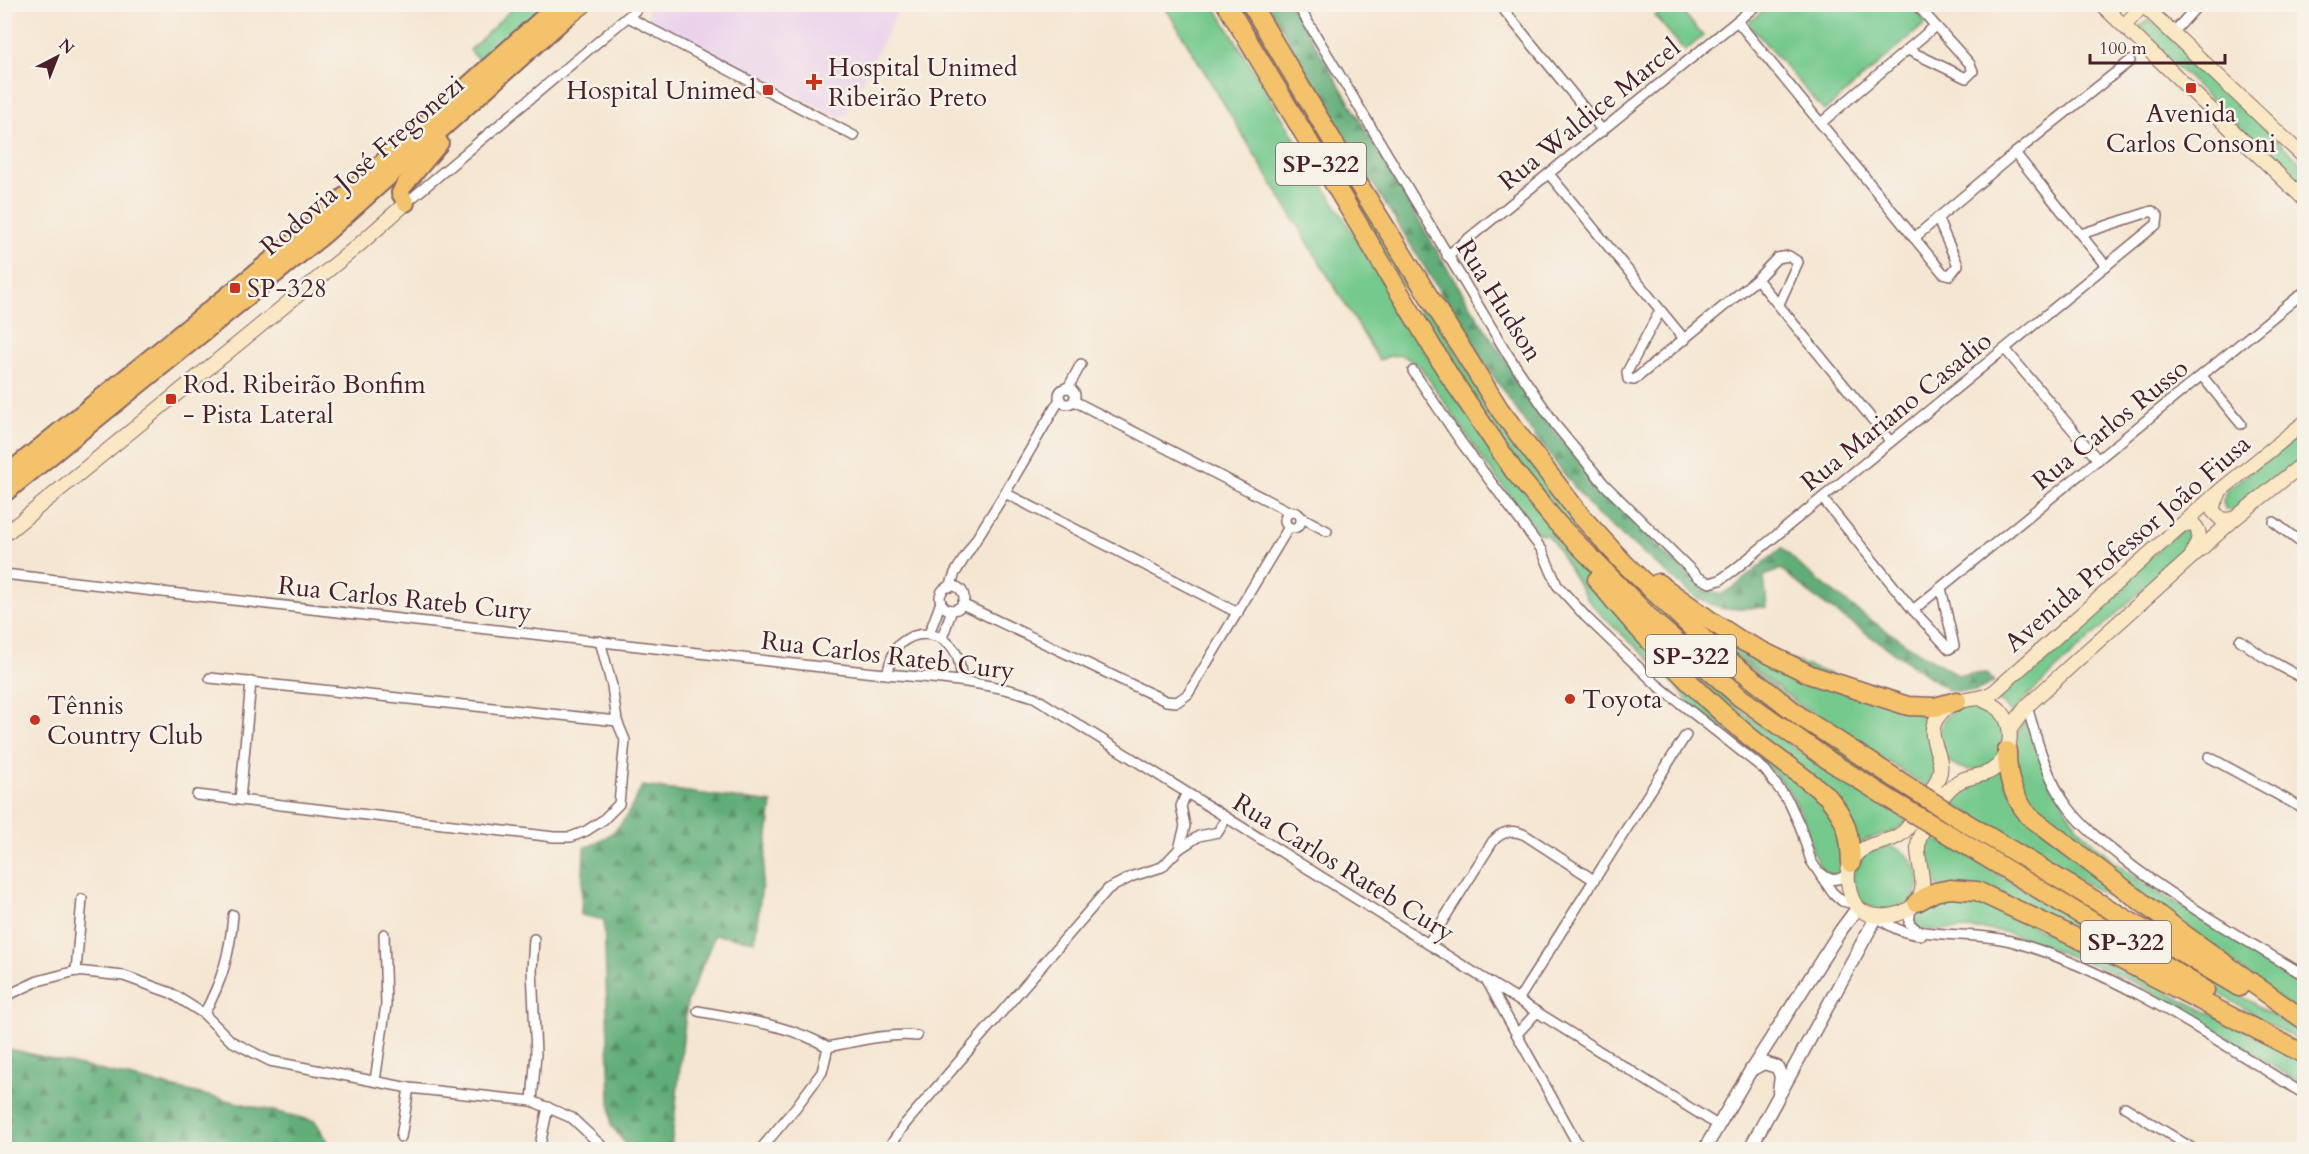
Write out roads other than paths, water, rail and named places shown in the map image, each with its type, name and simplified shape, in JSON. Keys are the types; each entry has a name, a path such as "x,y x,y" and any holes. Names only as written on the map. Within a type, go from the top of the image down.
{"highway":[{"path":"1219,4 1268,75"},
{"name":"SP-322","path":"1226,4 1449,375 1514,471 1557,523 1600,569 1697,660 1742,698 1791,734 1899,805 2304,1052"},
{"name":"SP-322","path":"1251,4 1362,190 1500,410 1581,516 1632,572 1713,648 1801,717 1958,818 2304,1026"},
{"path":"1258,4 1285,61"},
{"name":"Rodovia José Fregonezi","path":"4,494 324,235 477,99 573,7"},
{"name":"Rodovia José Fregonezi","path":"4,476 298,238 573,7"},
{"path":"406,203 400,193 403,187 477,99"},
{"path":"1514,471 1561,536 1622,611 1682,674 1745,733 1828,797 1838,809 1849,832 1849,869"},
{"path":"1581,516 1679,600 1740,640 1774,658 1811,675 1908,706 1935,707 1957,701"},
{"path":"2007,751 2009,783 2029,816 2181,932 2304,1020"},
{"path":"1914,905 1935,892 1950,889 1964,888 1984,893 2304,1052"}],"main road":[{"path":"2101,4 2304,199"},
{"path":"2124,26 2142,5 2304,158"},
{"path":"4,535 360,244 406,203"},
{"name":"Avenida Professor João Fiusa","path":"1982,699 1995,692 2222,489 2304,423"},
{"name":"Avenida Professor João Fiusa","path":"2007,751 2010,729 2027,706 2234,519 2304,463"},
{"path":"2222,489 2213,506 2213,511 2222,520 2234,519"},
{"path":"2182,524 2194,525 2200,532 2190,559"},
{"path":"2007,751 2004,759 1994,769 1960,780 1952,786 1922,832 1916,849 1924,880 1914,905 1890,916 1877,916 1857,906 1848,884 1849,869 1863,848 1898,836 1911,823 1939,775 1941,767 1932,734 1934,726 1945,709 1957,701 1982,699 2000,711 2010,729"}],"street":[{"path":"406,203 643,4"},
{"name":"Rua Hudson","path":"1297,4 1447,256 1508,355 1557,427 1605,485 1698,577 1710,583"},
{"path":"1499,4 1602,131"},
{"name":"Rua Waldice Marcel","path":"1447,256 1758,4"},
{"path":"1908,50 1966,78 1972,71 1970,64 1934,27 1916,4"},
{"path":"2173,33 2199,4"},
{"path":"628,17 854,136"},
{"path":"1737,21 1943,273 1950,275 1958,265 1937,219"},
{"path":"1821,123 1934,27"},
{"path":"1914,238 2130,60"},
{"path":"2015,153 2106,266"},
{"path":"1549,174 1684,340"},
{"name":"Rua Mariano Casadio","path":"1710,583 1720,580 1734,570 2005,349 2157,224 2158,216 2152,211 2081,234"},
{"path":"1660,311 1627,372 1628,379 1634,380 1684,340 1757,279 1778,258 1789,256 1798,262 1779,304"},
{"path":"1757,279 1890,441"},
{"name":"Rua Carlos Russo","path":"1913,610 2304,292"},
{"path":"2005,349 2098,460"},
{"path":"929,634 941,602 942,592 950,587 955,573 1060,399 1061,392 1068,388 1081,364"},
{"path":"1413,371 1461,442 1542,550 1557,585 1586,617 1656,684 1754,761 1773,779 1796,816 1807,850 1817,870 1832,892 1842,901 1857,906 1751,1070 1704,1149"},
{"path":"2202,376 2241,424"},
{"path":"1068,388 1076,396 1074,401"},
{"path":"1060,399 1066,404 1074,401 1290,512 1298,513 1301,517 1328,531"},
{"path":"1005,493 1238,613"},
{"path":"1822,498 1913,610 1949,649 1954,646 1941,588"},
{"path":"1290,512 1286,515 1285,520 1290,527 1295,528 1299,525 1301,517"},
{"path":"2274,522 2304,545"},
{"path":"962,604 1166,702 1177,702 1188,694 1290,527"},
{"name":"Rua Carlos Rateb Cury","path":"4,574 962,681 1005,688 1034,697 1719,1126"},
{"path":"950,587 957,588 962,593 962,604"},
{"path":"941,602 945,608 952,610"},
{"path":"942,638 952,610 962,604"},
{"path":"887,674 892,655 900,644 914,637 929,634 942,638 957,656 962,681"},
{"path":"2240,640 2262,656 2304,679"},
{"path":"197,795 554,837 571,837 603,820 619,804 624,740 617,721 612,686 600,641"},
{"path":"210,678 617,721"},
{"path":"240,800 251,682"},
{"path":"2027,706 2041,753 2056,788 2083,825 2119,856 2179,901 2304,975"},
{"path":"1518,1000 1686,735"},
{"path":"2209,757 2304,809"},
{"path":"1179,849 1185,826 1181,806 1186,794"},
{"path":"887,1149 905,1124 1108,889 1133,876 1162,867 1179,849 1199,836 1218,832 1226,819"},
{"path":"1185,826 1199,836"},
{"path":"1428,944 1492,841 1504,832 1515,831 1525,835 1594,880"},
{"path":"1817,870 1827,879 1834,880 1849,869"},
{"path":"76,971 82,899"},
{"path":"1914,905 1909,917 1912,928 1933,934"},
{"path":"204,1014 219,986 231,940 232,915"},
{"path":"1768,1149 1752,1145 1877,916 1891,927 1905,933 1978,936 2012,941 2083,966 2139,993 2304,1094"},
{"path":"375,1081 386,1005 384,934"},
{"path":"532,1101 536,1054 532,970 534,939"},
{"path":"4,997 38,981 76,971 124,976 171,993 204,1014 231,1041 270,1061 409,1088 532,1101 572,1118 606,1149"},
{"path":"1487,980 1581,1149"},
{"path":"698,1011 781,1026 807,1035 828,1047 901,1034 917,1036"},
{"path":"1517,1034 1537,1012"},
{"path":"760,1149 822,1072 828,1047"},
{"path":"1751,1070 1764,1063 1777,1067 1781,1076 1778,1098"},
{"path":"401,1137 409,1088"},
{"path":"539,1149 548,1107"},
{"path":"2125,1107 2195,1149"}],"place":[{"name":"Hospital Unimed Ribeirão Preto","path":"814,82"},
{"name":"Avenida Carlos Consoni","path":"2191,88"},
{"name":"Hospital Unimed","path":"768,90"},
{"name":"SP-328","path":"235,288"},
{"name":"Rod. Ribeirão Bonfim - Pista Lateral","path":"171,399"},
{"name":"Toyota","path":"1570,699"},
{"name":"Tênnis Country Club","path":"35,720"}]}
